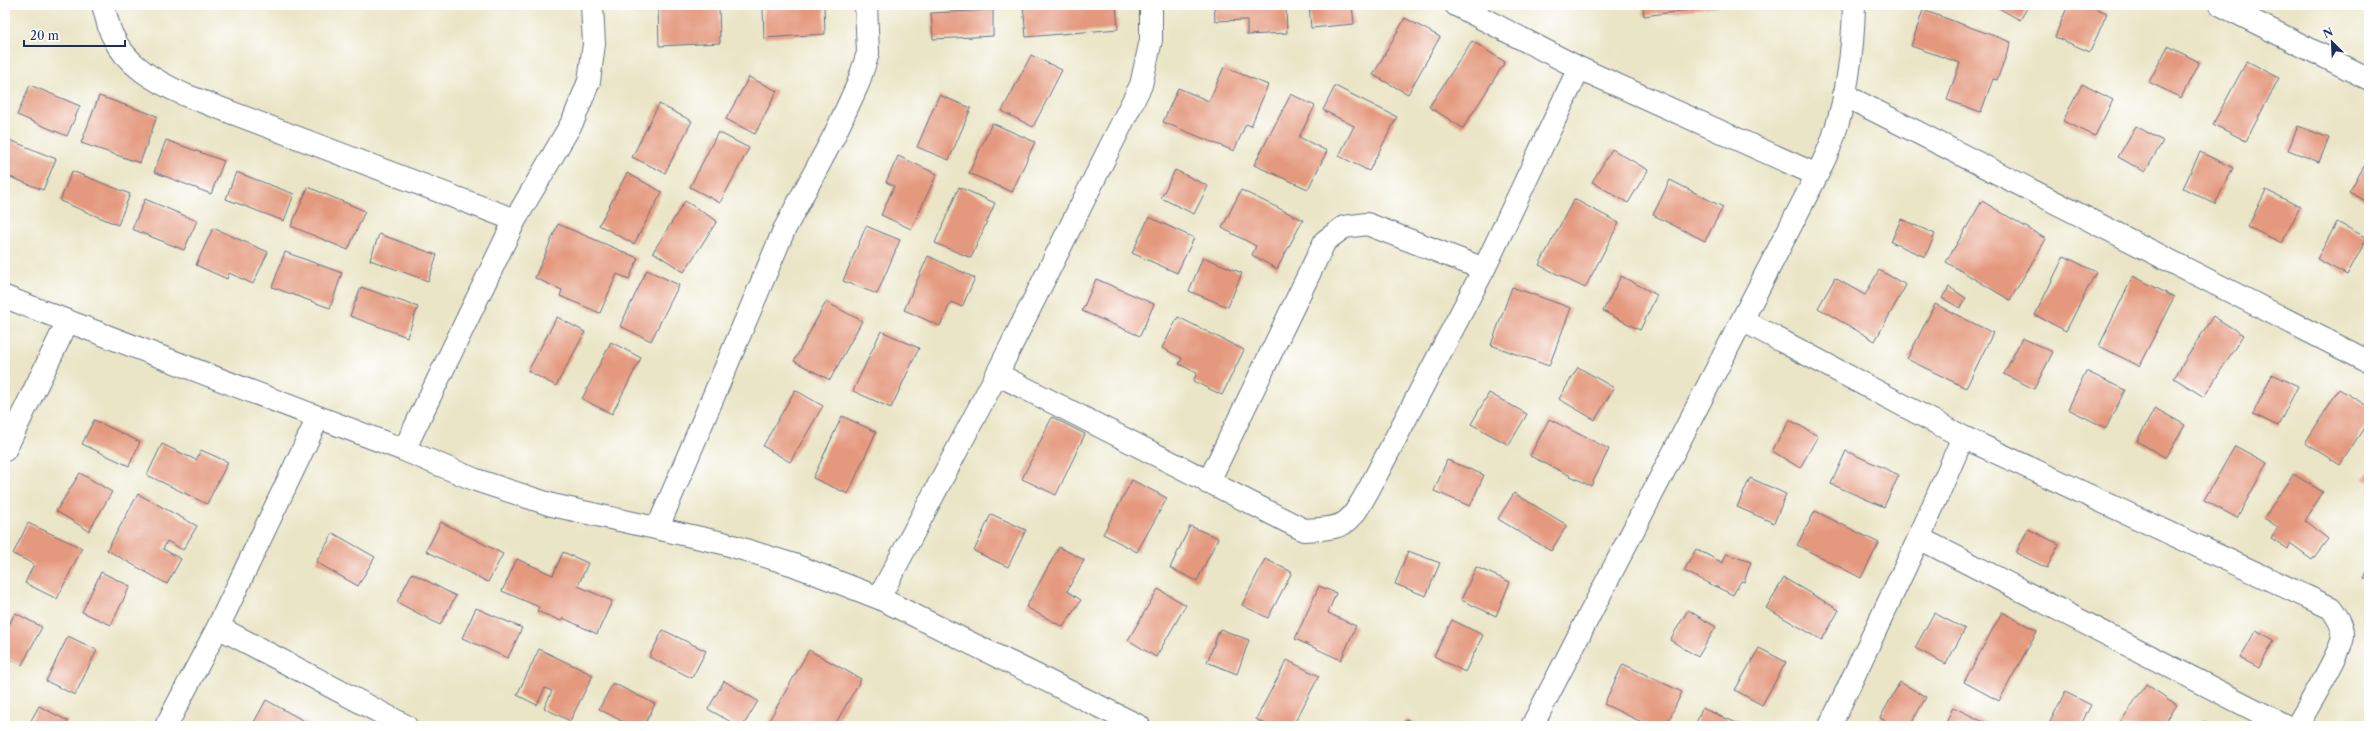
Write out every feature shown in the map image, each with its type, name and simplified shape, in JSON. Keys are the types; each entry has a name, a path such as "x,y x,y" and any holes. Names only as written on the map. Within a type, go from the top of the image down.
{"street":[{"path":"103,5 112,35 128,59 153,80 184,95 515,220"},
{"path":"404,450 515,220 573,121 589,81 594,44 592,5"},
{"path":"658,527 784,230 834,136 858,84 868,53 866,5"},
{"path":"879,598 997,374 1141,85 1151,40 1151,5"},
{"path":"1456,5 1579,68 1817,174"},
{"path":"1532,726 1817,174 1834,136 1844,95 1853,42 1854,5"},
{"path":"2221,5 2369,79"},
{"path":"997,374 1208,483 1304,530 1334,528 1353,517 1484,269 1579,68"},
{"path":"1844,95 2369,362"},
{"path":"1208,483 1325,241 1344,227 1367,224 1484,269"},
{"path":"5,297 404,450 476,480 552,505 658,527 723,543 794,565 879,598 1139,726"},
{"path":"1742,320 1964,437 2331,608 2339,619 2343,635 2338,649 2297,726"},
{"path":"5,450 68,321"},
{"path":"166,726 218,627 318,418"},
{"path":"1830,726 1919,538 1964,437"},
{"path":"1919,538 2286,726"},
{"path":"218,627 406,726"}],"building":[{"path":"824,5 825,34 764,38 763,7"},
{"path":"1023,5 1116,5 1118,29 1026,37"},
{"path":"1214,5 1286,5 1287,33 1247,35 1247,20 1215,21"},
{"path":"1309,5 1352,5 1354,24 1311,28"},
{"path":"1643,5 1719,5 1719,6 1644,16"},
{"path":"1993,5 2029,5 2020,20"},
{"path":"2068,5 2087,5 2107,13 2090,52 2055,37"},
{"path":"719,6 720,43 659,46 658,7"},
{"path":"993,10 993,36 933,39 931,13"},
{"path":"1923,10 2011,42 1997,80 1993,79 1981,112 1947,100 1960,63 1911,46"},
{"path":"1405,18 1440,37 1408,94 1373,75"},
{"path":"1472,41 1505,62 1463,128 1429,107"},
{"path":"2168,46 2199,62 2181,98 2149,82"},
{"path":"1031,55 1062,70 1033,127 1002,111"},
{"path":"2247,61 2279,78 2246,141 2213,124"},
{"path":"1224,67 1268,85 1251,126 1246,124 1234,151 1163,122 1178,88 1209,101"},
{"path":"749,77 777,91 755,134 726,119"},
{"path":"2082,84 2113,100 2095,136 2063,121"},
{"path":"30,85 80,106 67,136 17,115"},
{"path":"1335,86 1397,117 1369,171 1339,156 1354,126 1323,110"},
{"path":"1291,94 1315,106 1299,137 1327,151 1308,189 1254,165"},
{"path":"939,95 971,108 949,160 917,147"},
{"path":"99,96 157,116 140,163 81,143"},
{"path":"659,104 692,121 665,173 632,157"},
{"path":"992,123 1035,142 1012,192 969,173"},
{"path":"2136,126 2163,141 2145,172 2118,157"},
{"path":"2298,126 2329,138 2319,162 2288,150"},
{"path":"718,132 749,148 720,203 690,187"},
{"path":"5,138 56,159 43,190 5,175"},
{"path":"166,140 224,161 211,194 154,172"},
{"path":"1612,149 1648,170 1628,203 1592,182"},
{"path":"2200,152 2233,168 2215,204 2183,188"},
{"path":"898,156 937,174 911,229 881,215 894,186 886,182"},
{"path":"2369,158 2369,203 2349,192"},
{"path":"1175,170 1208,186 1194,214 1161,198"},
{"path":"72,171 130,194 118,225 60,201"},
{"path":"236,172 294,194 284,221 226,199"},
{"path":"627,173 662,192 634,244 599,225"},
{"path":"1670,180 1723,207 1705,241 1653,215"},
{"path":"308,187 365,211 348,250 291,226"},
{"path":"959,187 995,203 971,258 935,243"},
{"path":"1241,190 1303,220 1277,269 1252,255 1256,246 1222,228"},
{"path":"2266,190 2300,207 2282,243 2248,227"},
{"path":"145,199 197,221 184,250 132,229"},
{"path":"1574,199 1619,223 1585,288 1539,265"},
{"path":"685,201 717,221 684,272 653,252"},
{"path":"1982,201 2046,239 2010,300 1946,262"},
{"path":"1149,217 1194,238 1177,273 1132,253"},
{"path":"1901,219 1935,234 1925,257 1891,242"},
{"path":"2337,222 2367,238 2347,275 2317,259"},
{"path":"558,224 638,258 629,279 617,274 600,313 560,296 562,290 535,278"},
{"path":"866,226 900,240 877,294 843,281"},
{"path":"213,228 268,252 253,284 229,273 227,279 196,265"},
{"path":"379,234 437,255 428,281 370,260"},
{"path":"285,252 342,273 330,308 272,287"},
{"path":"928,256 975,278 962,307 951,302 940,326 904,310"},
{"path":"2064,256 2096,272 2066,331 2035,315"},
{"path":"1203,257 1242,273 1228,307 1189,291"},
{"path":"647,270 679,285 651,341 620,326"},
{"path":"1879,270 1906,285 1875,341 1818,308 1835,278 1865,295"},
{"path":"1621,276 1657,295 1640,330 1603,311"},
{"path":"2133,276 2174,297 2139,366 2099,346"},
{"path":"1096,279 1154,304 1140,336 1082,311"},
{"path":"361,287 418,307 407,337 350,316"},
{"path":"1512,287 1571,308 1549,366 1491,345"},
{"path":"1949,287 1966,298 1960,308 1942,298"},
{"path":"826,302 862,321 830,380 794,361"},
{"path":"1935,304 1993,333 1966,388 1907,359"},
{"path":"2213,316 2243,335 2204,397 2174,378"},
{"path":"557,317 585,332 556,386 528,371"},
{"path":"1178,317 1244,350 1222,395 1193,381 1197,373 1179,364 1182,358 1162,348"},
{"path":"881,331 919,348 891,408 853,391"},
{"path":"2022,338 2053,352 2034,389 2004,374"},
{"path":"611,342 641,358 612,414 582,399"},
{"path":"1578,367 1614,388 1595,420 1559,399"},
{"path":"2086,371 2125,390 2106,428 2068,409"},
{"path":"2272,374 2298,386 2278,426 2253,414"},
{"path":"2339,389 2369,407 2369,420 2340,465 2305,443"},
{"path":"795,390 823,406 790,462 763,446"},
{"path":"1489,393 1527,414 1509,445 1471,424"},
{"path":"2155,408 2185,425 2166,458 2137,441"},
{"path":"842,416 876,432 848,494 813,478"},
{"path":"1052,417 1085,434 1056,495 1022,479"},
{"path":"1549,419 1609,449 1591,486 1530,456"},
{"path":"94,420 140,442 129,466 82,444"},
{"path":"1790,420 1818,436 1800,468 1772,451"},
{"path":"162,444 196,460 201,450 228,462 207,504 147,475"},
{"path":"2235,446 2267,463 2237,518 2204,500"},
{"path":"1846,451 1899,475 1884,507 1831,484"},
{"path":"1447,460 1484,475 1470,506 1434,491"},
{"path":"2369,469 2369,481 2364,478"},
{"path":"80,473 112,492 89,531 56,511"},
{"path":"2293,474 2323,492 2305,521 2328,539 2312,560 2290,544 2288,549 2271,538 2278,527 2264,518"},
{"path":"1750,478 1786,494 1774,523 1737,507"},
{"path":"1132,480 1167,498 1137,552 1103,534"},
{"path":"1514,493 1567,525 1551,551 1498,519"},
{"path":"138,494 197,526 183,550 167,541 163,549 181,559 167,584 107,550"},
{"path":"1815,511 1879,543 1861,578 1797,545"},
{"path":"991,514 1026,530 1008,567 974,551"},
{"path":"441,522 503,554 488,582 426,551"},
{"path":"28,523 82,548 57,599 25,583 34,564 13,554"},
{"path":"1190,526 1218,538 1197,581 1170,568"},
{"path":"2028,529 2059,544 2047,568 2016,553"},
{"path":"333,533 375,557 358,586 316,562"},
{"path":"1059,547 1084,560 1067,591 1081,600 1063,627 1026,607"},
{"path":"1696,549 1723,563 1726,554 1751,562 1744,582 1741,581 1733,595 1684,571"},
{"path":"1408,551 1440,563 1426,596 1395,584"},
{"path":"563,552 588,563 578,586 612,601 597,634 563,618 561,621 537,611 539,607 502,591 517,559 553,575"},
{"path":"1265,559 1292,572 1268,618 1242,605"},
{"path":"1476,567 1510,582 1496,616 1461,600"},
{"path":"2369,567 2369,581 2364,578"},
{"path":"101,572 130,586 111,625 82,612"},
{"path":"412,573 456,596 440,625 397,602"},
{"path":"1784,578 1839,610 1822,640 1766,608"},
{"path":"1319,586 1336,593 1328,613 1356,626 1341,660 1295,639"},
{"path":"1158,589 1186,605 1156,657 1128,640"},
{"path":"476,608 522,628 508,658 462,638"},
{"path":"1688,610 1716,627 1698,657 1670,640"},
{"path":"2002,612 2037,631 1999,701 1964,682"},
{"path":"15,613 42,627 22,665 5,657 5,633"},
{"path":"1934,613 1965,629 1946,664 1915,648"},
{"path":"1452,620 1483,635 1465,672 1434,656"},
{"path":"1220,629 1249,640 1237,674 1207,662"},
{"path":"663,630 706,651 692,678 649,657"},
{"path":"2256,630 2274,640 2259,668 2240,658"},
{"path":"68,636 97,650 75,695 46,681"},
{"path":"1759,648 1786,662 1762,705 1735,690"},
{"path":"539,649 593,675 570,721 544,708 552,691 545,688 537,705 517,695"},
{"path":"809,650 861,679 834,726 766,726"},
{"path":"1287,660 1319,676 1293,726 1269,726 1256,719"},
{"path":"1623,664 1682,692 1666,726 1650,726 1604,704"},
{"path":"724,681 758,701 743,726 738,726 708,709"},
{"path":"1900,682 1926,697 1910,726 1895,726 1880,718"},
{"path":"613,683 655,704 644,726 631,726 599,709"},
{"path":"2146,684 2177,705 2163,726 2118,726"},
{"path":"2065,692 2091,705 2080,726 2057,726 2050,722"},
{"path":"266,700 308,723 306,726 252,726"},
{"path":"39,706 68,721 65,726 28,726"},
{"path":"1953,707 1986,723 1985,726 1945,726"},
{"path":"1702,708 1739,724 1738,726 1695,726"},
{"path":"1406,719 1421,726 1402,726"},
{"path":"2204,721 2213,726 2201,726"}]}
